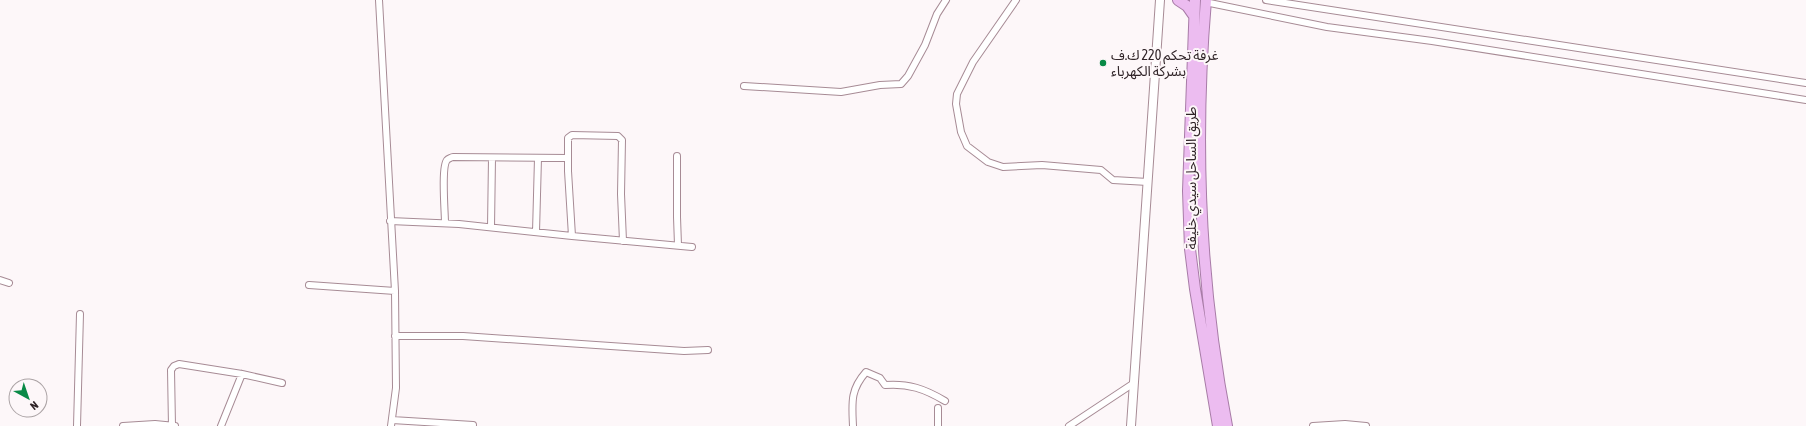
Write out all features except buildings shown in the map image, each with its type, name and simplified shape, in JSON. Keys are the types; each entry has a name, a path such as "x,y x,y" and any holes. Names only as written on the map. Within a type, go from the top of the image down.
{"highway":[{"path":"1178,0 1187,6 1194,16"},
{"name":"طريق الساحل سيدي خليفة","path":"1194,0 1188,191 1190,249 1196,297 1218,426"},
{"path":"1206,1 1200,185 1208,298 1227,426"}],"street":[{"path":"378,0 395,291 396,388 392,423 473,424"},
{"path":"936,0 941,6"},
{"path":"744,86 842,92 880,85 901,84 908,76 925,45 931,26 941,6 946,0"},
{"path":"1016,0 973,62 957,94 956,104 961,132 967,146 988,162 1003,167 1042,165 1101,170 1113,180 1148,182"},
{"path":"1131,426 1160,0"},
{"path":"1194,0 1206,1 1327,27 1432,41 1806,100"},
{"path":"1266,0 1806,83"},
{"path":"572,236 568,158 569,136 618,136 621,137 623,241"},
{"path":"677,156 676,188 678,245"},
{"path":"445,223 445,166 448,160 453,157 568,158"},
{"path":"491,227 492,158"},
{"path":"536,232 538,158"},
{"path":"390,221 445,223 692,247"},
{"path":"0,280 9,283"},
{"path":"309,285 395,291"},
{"path":"77,426 80,314"},
{"path":"395,336 463,336 684,351 708,350"},
{"path":"172,426 171,370 174,366 179,364 242,374 282,383"},
{"path":"853,426 853,391 856,382 866,372 880,378 884,385 900,383 916,386 945,400"},
{"path":"221,426 242,374"},
{"path":"1069,426 1134,383"},
{"path":"938,408 938,426"},
{"path":"123,426 175,426"},
{"path":"1312,426 1366,426"}],"place":[{"name":"غرفة تحكم 220 ك.ف بشركة الكهرباء","path":"1103,63"}]}
